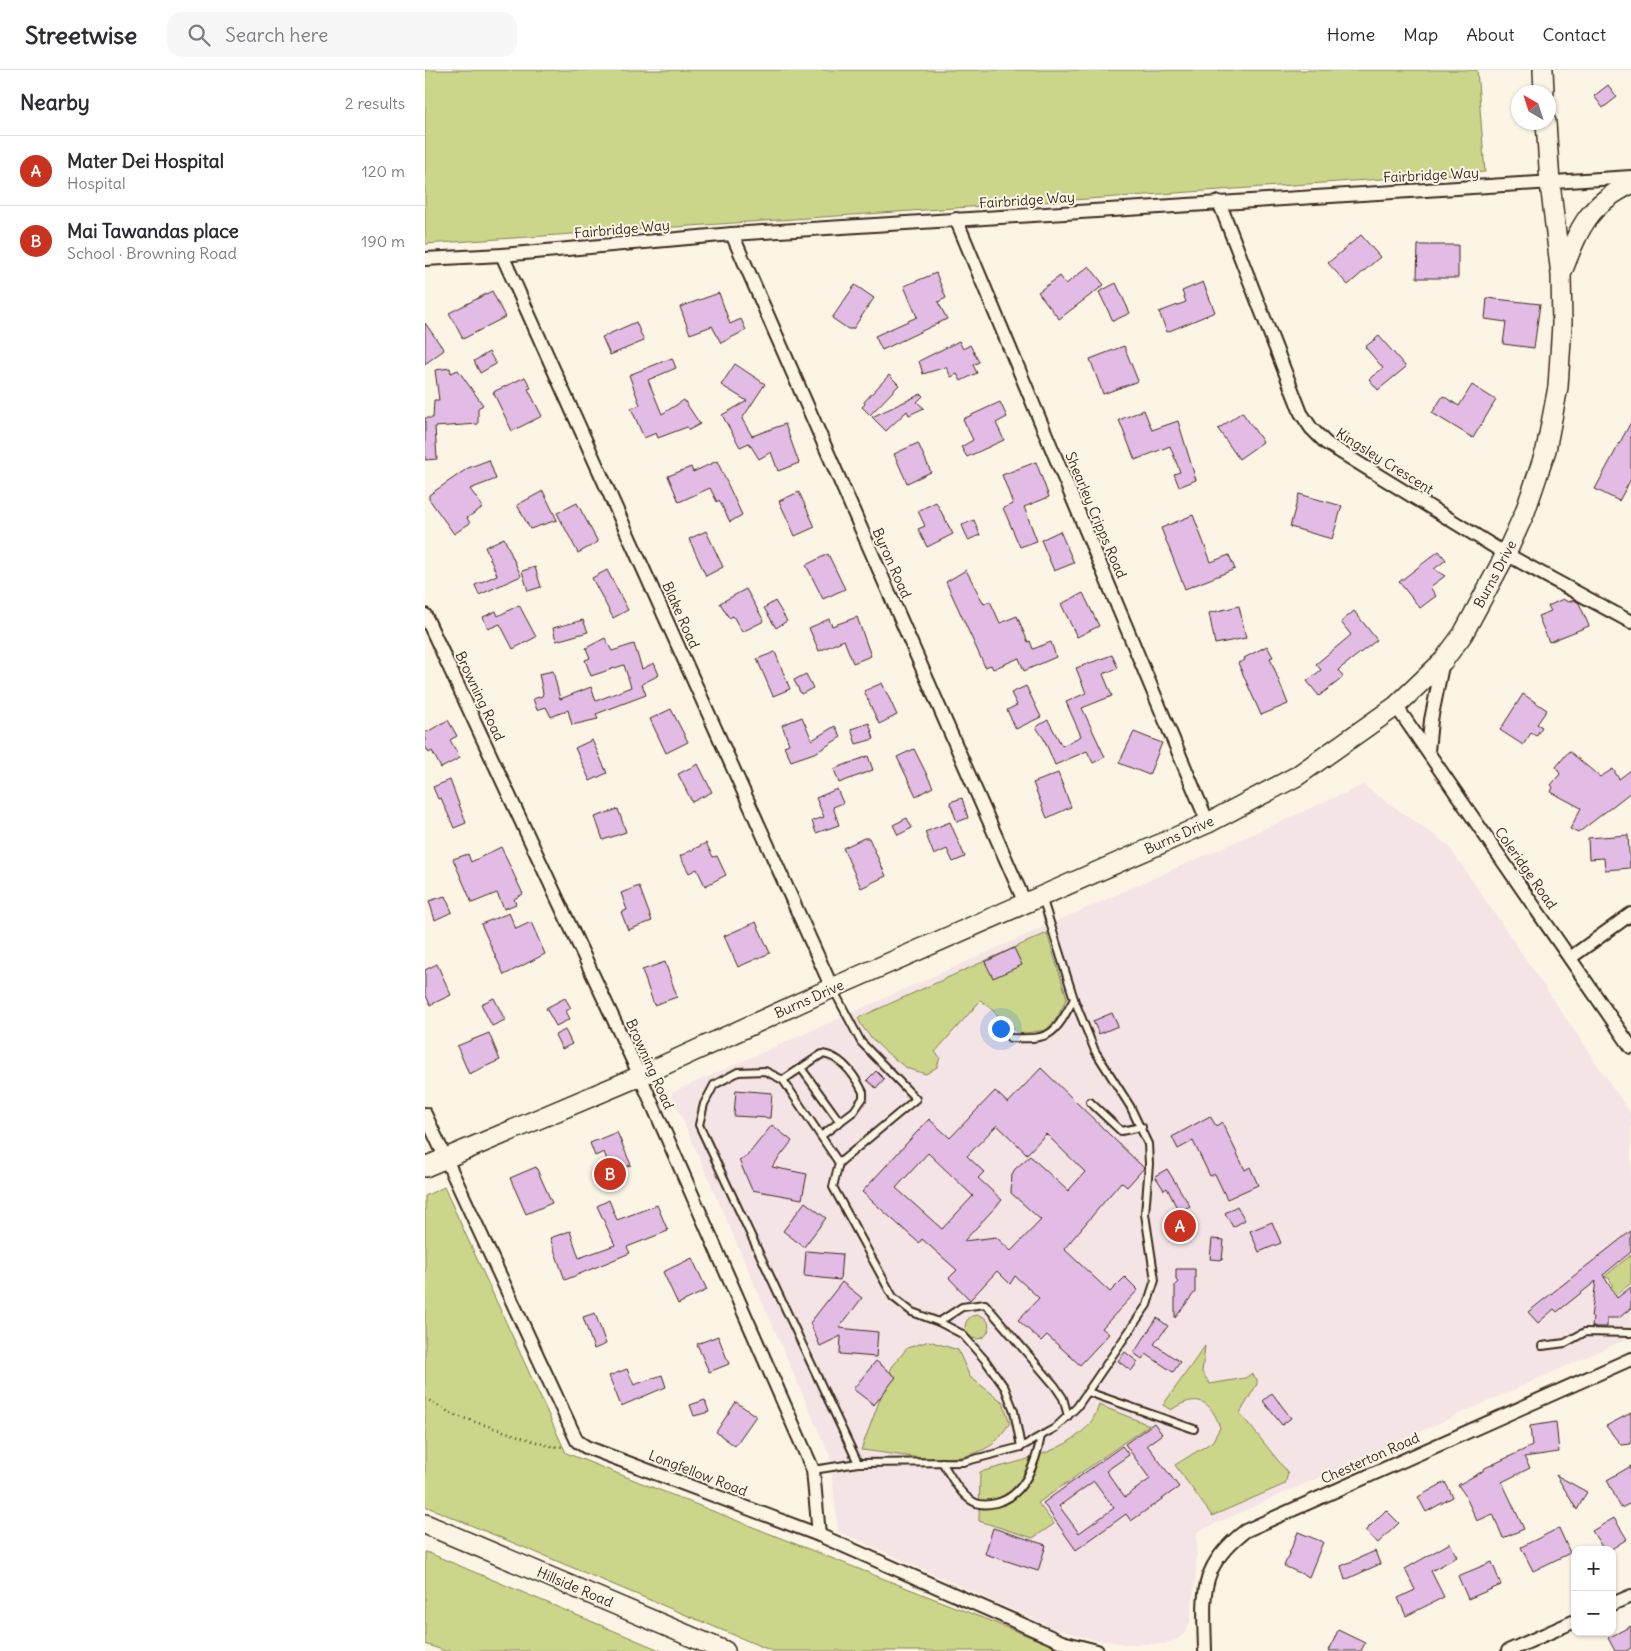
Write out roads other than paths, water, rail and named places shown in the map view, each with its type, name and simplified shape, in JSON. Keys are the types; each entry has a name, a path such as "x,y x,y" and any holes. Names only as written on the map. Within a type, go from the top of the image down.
{"main road":[{"path":"1543,70 1544,85"},
{"name":"Burns Drive","path":"425,1167 640,1076 832,988 1208,823 1297,776 1396,706 1443,661 1463,634 1506,554 1525,512 1546,450 1559,387 1562,324 1561,275 1549,183 1546,130"},
{"path":"1561,275 1577,233 1588,214 1600,202 1631,184"},
{"name":"Hillside Road","path":"425,1524 725,1651"}],"street":[{"name":"Fairbridge Way","path":"425,259 502,255 732,234 1631,177"},
{"name":"Kingsley Crescent","path":"1219,202 1301,413 1311,428 1326,443 1506,554 1631,622"},
{"name":"Shearley Cripps Road","path":"956,219 1208,823"},
{"name":"Byron Road","path":"732,234 1034,900"},
{"name":"Blake Road","path":"502,255 832,988"},
{"name":"Browning Road","path":"425,615 640,1076 813,1470 819,1535"},
{"path":"1428,751 1431,720 1443,661"},
{"name":"Coleridge Road","path":"1396,706 1631,1047"},
{"path":"1570,958 1631,914"},
{"name":"Longfellow Road","path":"425,1114 577,1441 586,1447 819,1535 1062,1642 1097,1651"},
{"name":"Chesterton Road","path":"1205,1651 1204,1590 1211,1569 1225,1546 1245,1531 1631,1359"},
{"path":"1616,1602 1631,1596"},
{"path":"1508,1651 1571,1623"}],"lane":[{"path":"813,1470 858,1463 963,1462 1021,1447 1055,1428 1077,1408 1147,1305 1155,1280 1145,1214 1149,1164 1148,1144 1142,1127 1095,1050 1034,900"},
{"path":"832,988 861,1042 916,1099 839,1163 833,1187 893,1297 912,1312 939,1322 962,1334 985,1360 1005,1388 1014,1411 1021,1447"},
{"path":"1010,1038 1035,1039 1049,1035 1061,1023 1074,1000"},
{"path":"783,1080 822,1054 829,1055 849,1071 859,1085 863,1092 859,1105 821,1136"},
{"path":"801,1068 840,1122"},
{"path":"839,1163 783,1080 765,1071 739,1072 715,1085 704,1104 699,1125 858,1463"},
{"path":"1090,1102 1121,1131 1142,1127"},
{"path":"939,1322 962,1306 985,1304 1055,1386 1063,1398 1068,1416"},
{"path":"1542,1346 1565,1343 1585,1332 1631,1334"},
{"path":"1088,1392 1194,1429"},
{"path":"942,1462 957,1486 973,1502 986,1506 1009,1500 1019,1490 1037,1456 1041,1436"}],"place":[{"name":"Mai Tawandas place","path":"610,1174"},
{"name":"Mater Dei Hospital","path":"1180,1226"}]}
